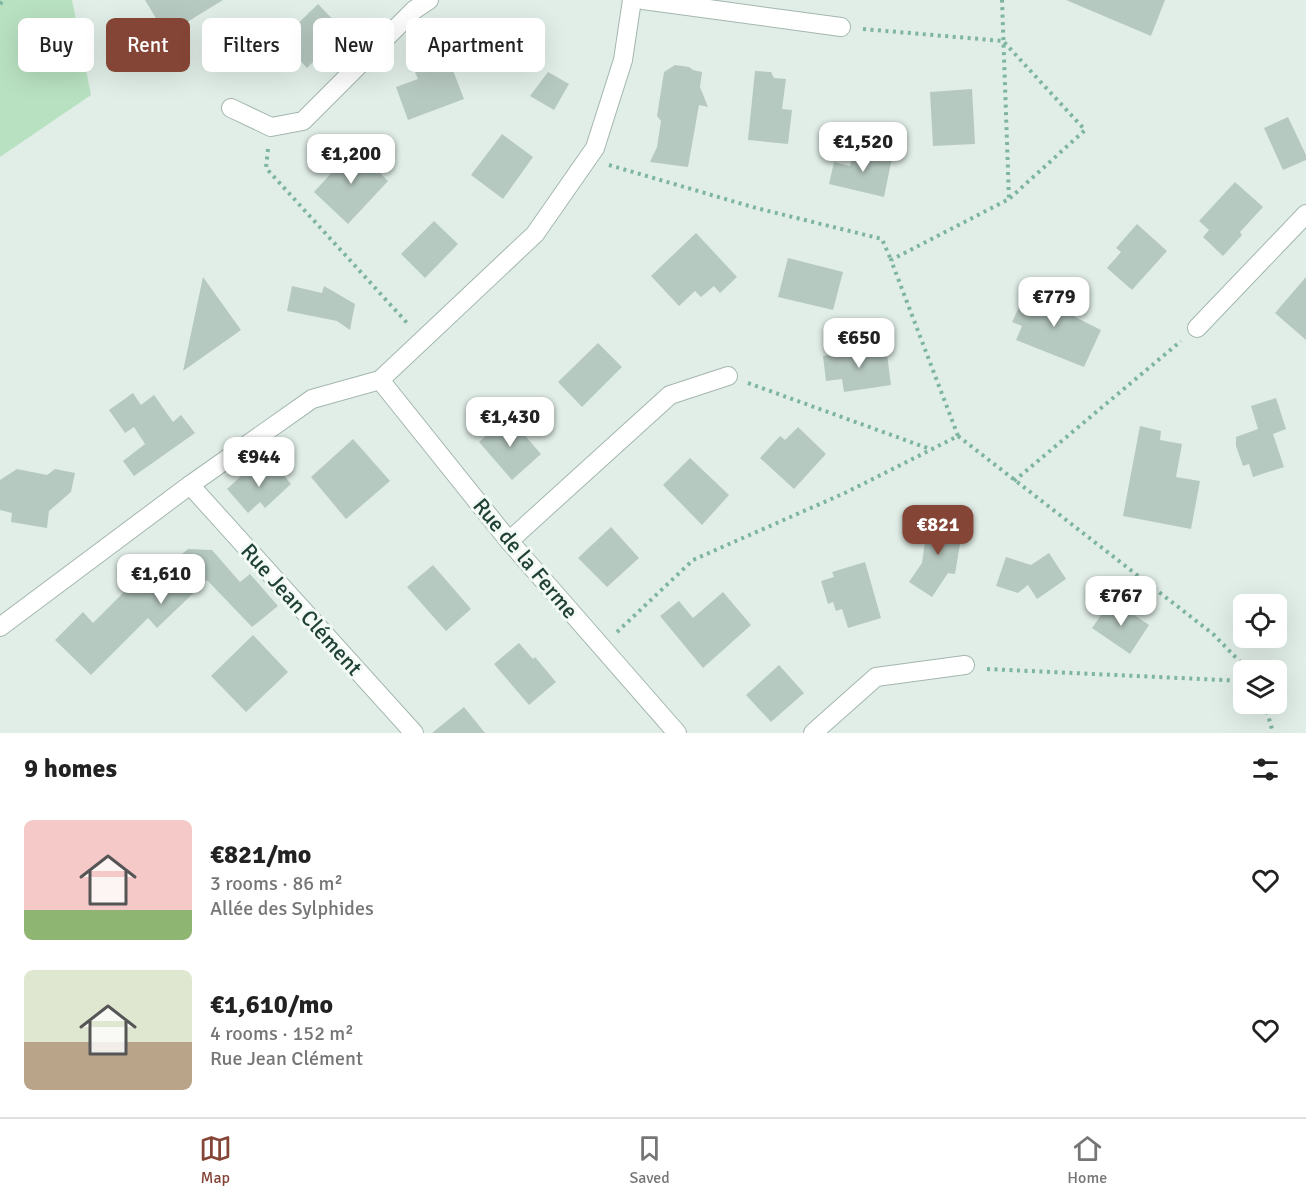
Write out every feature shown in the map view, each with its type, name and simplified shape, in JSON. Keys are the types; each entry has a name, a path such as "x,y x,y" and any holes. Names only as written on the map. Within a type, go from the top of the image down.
{"street":[{"path":"231,108 271,127 303,121 414,10 429,0"},
{"path":"0,627 190,485 312,399 380,380 535,234 595,148 623,60 632,0"},
{"path":"643,0 841,27"},
{"path":"1197,328 1306,214"},
{"path":"509,541 670,395 728,376"},
{"name":"Rue de la Ferme","path":"380,380 509,541 677,733"},
{"name":"Rue Jean Clément","path":"190,485 414,733"},
{"path":"813,733 876,677 964,664"}],"path":[{"path":"0,4 4,0"},
{"path":"1002,0 1009,199"},
{"path":"841,27 1003,41 1084,130 1009,199 891,260"},
{"path":"271,127 266,168 422,340"},
{"path":"588,159 756,208 882,239 958,436 1014,482 1213,634 1238,660"},
{"path":"1014,482 1197,328"},
{"path":"728,376 930,450"},
{"path":"601,646 693,560 847,492 958,436"},
{"path":"964,664 983,669 1233,680"},
{"path":"1268,714 1273,733"}],"green space":[{"path":"0,0 72,0 76,18 18,18 18,72 86,72 91,95 0,157"}],"building":[{"path":"145,0 223,0 190,20 190,18 156,18"},
{"path":"1066,0 1165,0 1151,36"},
{"path":"318,4 331,18 313,18 313,62 307,68 301,62 301,21"},
{"path":"675,65 702,72 700,87 708,107 699,105 688,167 650,162 657,147 661,121 657,116 664,72"},
{"path":"755,71 771,72 774,78 786,79 782,109 792,110 788,144 748,140"},
{"path":"415,72 454,72 464,99 408,120 396,87 418,79"},
{"path":"548,72 569,84 554,110 530,96"},
{"path":"972,89 975,144 933,146 930,92"},
{"path":"1288,117 1306,155 1306,160 1283,170 1264,128"},
{"path":"502,134 533,157 503,199 471,175"},
{"path":"352,145 388,181 348,224 314,192 336,168 333,164"},
{"path":"854,149 892,158 884,197 829,184 834,162 850,166"},
{"path":"1235,182 1263,207 1240,232 1242,235 1223,256 1203,237 1209,230 1199,221"},
{"path":"434,221 458,244 425,278 401,254"},
{"path":"1137,224 1167,251 1132,290 1107,268 1121,252 1116,248"},
{"path":"696,233 737,277 720,293 714,286 701,297 695,291 679,306 651,276"},
{"path":"788,258 843,272 833,310 778,297"},
{"path":"203,277 241,330 183,371"},
{"path":"1306,277 1306,340 1275,313"},
{"path":"292,286 322,293 324,286 355,304 350,330 337,321 287,311"},
{"path":"1036,289 1069,305 1065,312 1101,330 1084,367 1016,340 1022,326 1012,322 1026,293"},
{"path":"598,343 622,367 582,407 558,382"},
{"path":"886,346 891,385 844,392 842,379 826,381 823,356"},
{"path":"133,393 141,405 154,395 173,422 181,415 195,433 134,476 123,461 145,444 134,427 125,433 109,410"},
{"path":"1276,398 1286,429 1273,434 1284,467 1253,477 1249,464 1243,466 1236,446 1236,437 1258,429 1251,406"},
{"path":"508,416 541,454 512,480 479,442"},
{"path":"1140,426 1161,431 1160,440 1182,444 1176,477 1200,481 1191,529 1123,516"},
{"path":"798,427 826,454 794,489 760,458 780,436 785,440"},
{"path":"353,439 390,481 346,519 311,477"},
{"path":"690,458 729,495 702,525 663,485"},
{"path":"274,463 291,484 265,508 260,502 248,513 227,489 251,467 259,476"},
{"path":"17,469 47,475 55,469 75,473 71,492 49,511 47,528 11,522 12,513 0,510 0,480"},
{"path":"928,520 963,526 955,574 948,573 932,597 909,582 922,563"},
{"path":"611,527 639,558 607,587 578,558"},
{"path":"188,549 212,550 240,582 250,574 278,606 252,627 207,580 157,628 148,618 91,675 55,640 83,612 93,623 143,573 151,580"},
{"path":"1049,553 1066,579 1037,599 1028,585 1018,593 996,586 1006,557 1031,565"},
{"path":"865,562 881,618 848,628 842,609 836,611 833,602 828,604 821,581 834,577 832,572"},
{"path":"433,565 471,609 446,631 407,587"},
{"path":"723,592 751,625 703,668 660,616 679,601 693,618"},
{"path":"1112,600 1149,625 1130,654 1092,628"},
{"path":"253,635 288,672 246,712 211,676"},
{"path":"519,643 533,659 535,657 556,682 529,705 494,664"},
{"path":"779,665 804,693 771,722 746,695"},
{"path":"464,707 485,733 432,733"}]}
